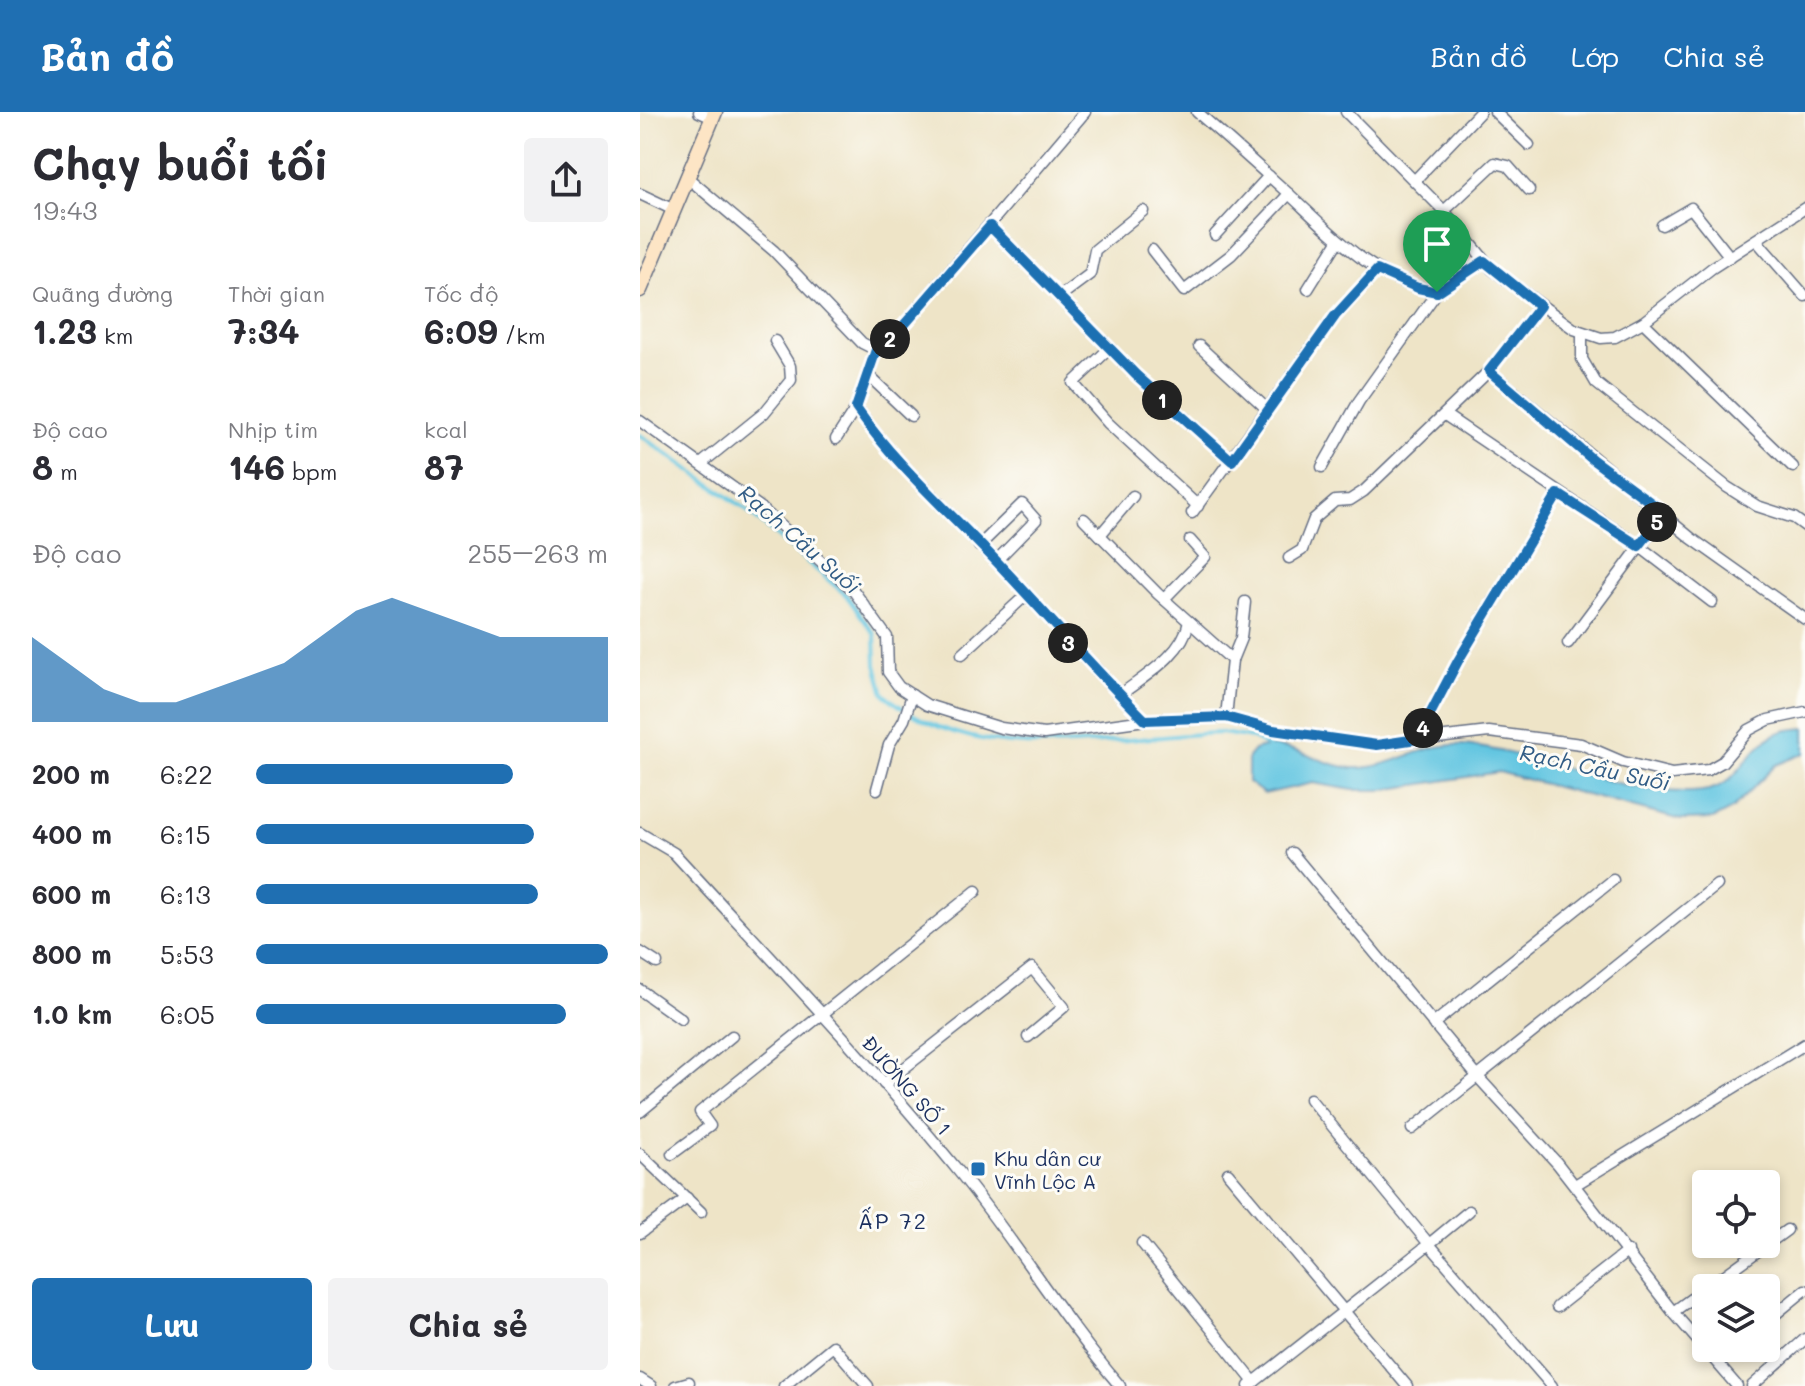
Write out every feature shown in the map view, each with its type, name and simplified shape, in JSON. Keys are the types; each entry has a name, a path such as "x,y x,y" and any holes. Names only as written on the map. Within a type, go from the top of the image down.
{"main road":[{"path":"640,290 688,178 709,114"}],"street":[{"path":"836,439 856,408 876,350 898,332 1085,112"},
{"path":"1197,112 1338,241 1377,270 1418,288 1437,292"},
{"path":"1346,112 1416,179 1484,261 1540,306 1582,333 1601,338 1615,337 1643,322 1730,257 1805,208"},
{"path":"1416,179 1480,112"},
{"path":"1495,112 1529,145"},
{"path":"1444,211 1495,163 1508,166 1529,190"},
{"path":"1215,235 1269,176"},
{"path":"688,178 751,230 862,343 876,350"},
{"path":"640,194 674,210"},
{"path":"1152,250 1184,291 1231,255 1289,194"},
{"path":"1662,225 1691,208 1730,257"},
{"path":"1059,297 1090,274 1095,250 1143,211"},
{"path":"990,226 1110,348 1232,461"},
{"path":"1756,240 1805,296"},
{"path":"1308,289 1338,241"},
{"path":"1322,467 1359,401 1437,292 1484,261"},
{"path":"1110,348 1073,383 1108,423 1195,510 1335,316 1377,270"},
{"path":"1289,558 1302,550 1314,519 1335,501 1350,500 1364,491 1445,415 1489,371 1540,306"},
{"path":"1643,322 1793,467"},
{"path":"1582,333 1582,359 1596,383 1727,487 1757,506 1794,518 1805,526"},
{"path":"702,463 783,394 791,380 790,366 775,341"},
{"path":"1199,346 1268,410"},
{"path":"1489,371 1593,460 1665,513 1691,538 1805,619"},
{"path":"869,376 911,416"},
{"path":"856,408 880,441 1145,720"},
{"path":"1445,415 1639,546 1712,602"},
{"path":"640,421 760,507 853,590 887,637 888,672 910,700 1001,728 1044,734 1145,720 1226,717 1273,730 1377,745 1489,732 1530,734 1581,744 1653,772 1692,773 1708,770 1722,762 1749,730 1768,720 1805,712"},
{"path":"1417,739 1458,661 1558,494"},
{"path":"1100,535 1133,496"},
{"path":"979,546 1022,504 1029,510 1036,520 996,561"},
{"path":"1568,643 1665,513"},
{"path":"1084,519 1164,599 1232,660"},
{"path":"1164,599 1205,557 1190,540"},
{"path":"962,654 1026,595"},
{"path":"1226,717 1232,660 1241,638 1245,602"},
{"path":"1120,695 1175,650 1183,641 1189,622"},
{"path":"877,789 889,745 904,720 910,700"},
{"name":"ĐƯỜNG SỐ 1","path":"640,833 674,853 884,1084 961,1174 1084,1344 1120,1386"},
{"path":"1292,853 1477,1076 1575,1185 1692,1333"},
{"path":"1433,1024 1613,880"},
{"path":"1412,1129 1717,885"},
{"path":"672,1154 710,1126 700,1112 976,891"},
{"path":"640,952 657,963"},
{"path":"884,1084 1032,968 1064,1007 1028,1037"},
{"path":"640,990 681,1019"},
{"path":"640,1112 732,1036"},
{"path":"1575,1185 1805,1044"},
{"path":"1310,1099 1429,1244 1552,1386"},
{"path":"640,1154 701,1212"},
{"path":"1228,1173 1407,1386"},
{"path":"640,1233 687,1198"},
{"path":"1142,1243 1251,1384 1469,1211"},
{"path":"1726,1274 1787,1230"},
{"path":"1557,1307 1628,1251"},
{"path":"1780,1311 1805,1290"},
{"path":"1673,1312 1692,1298"},
{"path":"1752,1386 1805,1339"},
{"path":"784,1386 833,1346 868,1386"},
{"path":"1718,1362 1737,1386"},
{"path":"640,1379 651,1386"},
{"path":"675,1386 689,1382"}],"water":[{"path":"1805,728 1805,753 1776,765 1732,809 1713,819 1681,820 1499,772 1383,790 1353,790 1313,783 1264,794 1248,782 1248,757 1254,750 1267,747 1291,749 1352,768 1380,765 1436,747 1464,745 1492,749 1632,786 1689,792 1720,786 1764,742 1786,730"}],"waterway":[{"name":"Rạch Cầu Suối","path":"640,435 744,508 846,595 875,635 876,665 884,694 921,719 960,734 1003,742 1046,745 1222,733 1252,738 1268,746"}],"place":[{"name":"Khu dân cư Vĩnh Lộc A","path":"978,1169"}],"district":[{"name":"ẤP 72","path":"893,1220"}],"route":[{"path":"990,226 1136,375 1232,461 1335,316 1377,270 1395,280 1437,292 1484,261 1540,306 1489,371 1593,460 1665,513 1639,546 1558,494 1458,661 1417,739 1377,745 1273,730 1226,717 1145,720 1080,656 996,561 880,441 856,408 876,350 898,332 990,226"}]}
